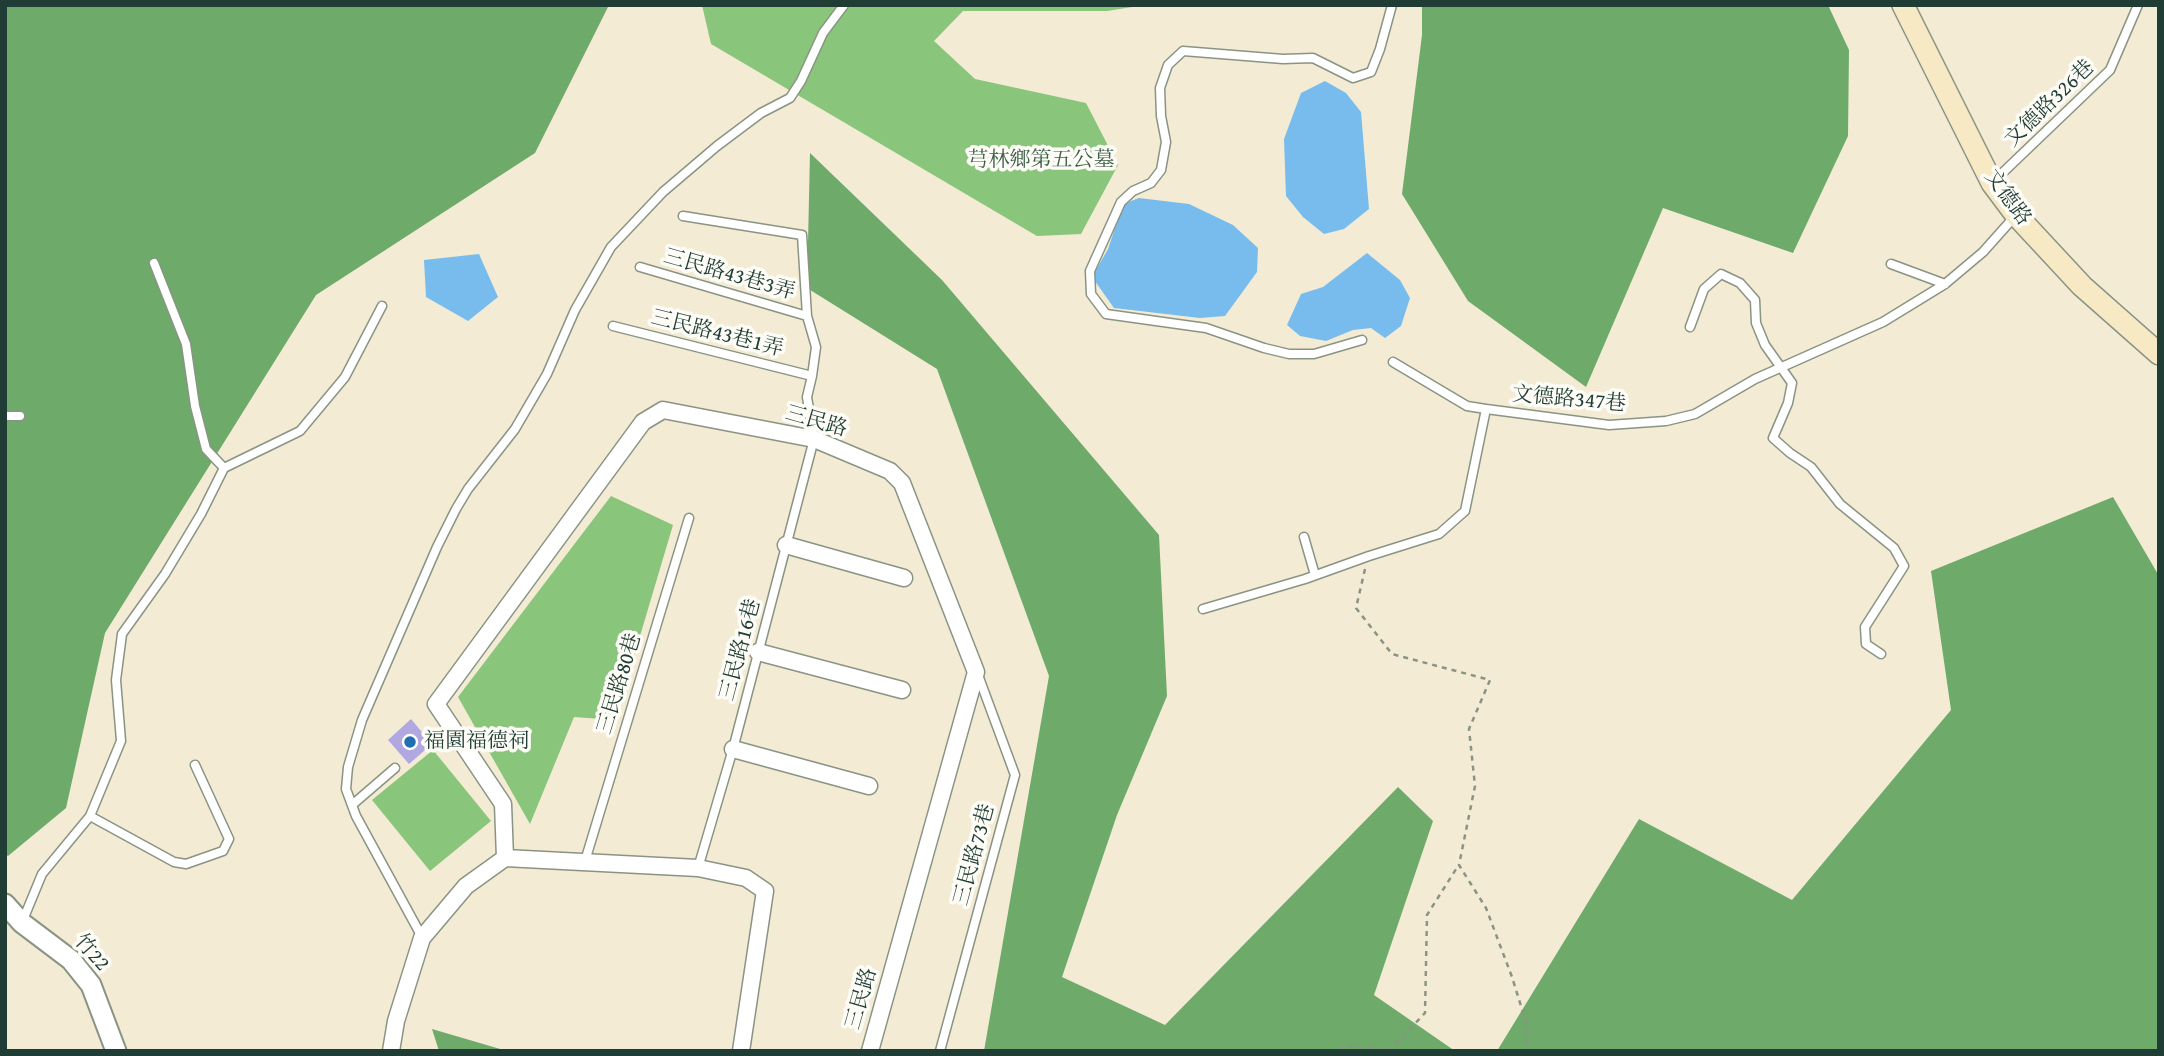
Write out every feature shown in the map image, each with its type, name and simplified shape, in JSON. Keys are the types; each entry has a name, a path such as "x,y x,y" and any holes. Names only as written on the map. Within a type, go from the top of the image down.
{"main road":[{"name":"文德路","path":"1903,5 1992,183 2016,215 2081,286 2159,354"}],"street":[{"name":"三民路","path":"505,858 503,804 436,704 643,422 663,410 814,439 890,471 902,483 976,672 870,1051"},
{"path":"786,545 904,578"},
{"path":"758,652 902,690"},
{"path":"733,749 869,786"},
{"path":"391,1051 396,1021 422,938 466,887 505,858 698,868 746,878 765,891 741,1051"},
{"name":"竹22","path":"5,904 22,923 71,960 91,985 116,1051"}],"lane":[{"path":"422,938 356,817 346,789 348,767 362,720 436,547 468,489 515,429 547,373 575,310 611,247 663,192 717,146 761,113 790,98 801,81 822,33 844,5"},
{"path":"1362,340 1314,354 1289,354 1206,328 1106,314 1091,294 1090,271 1121,202 1133,191 1151,183 1161,170 1166,142 1160,88 1168,65 1183,51 1283,59 1313,58 1353,78 1371,72 1392,5"},
{"name":"文德路326巷","path":"1992,183 2110,71 2138,5"},
{"name":"文德路347巷","path":"1203,609 1439,534 1465,511 1486,410 1609,425 1666,421 1695,414 1755,379 1882,322 1945,284 1983,252 2016,215"},
{"path":"683,216 802,235 807,316 816,347 807,397 814,439"},
{"path":"154,263 186,344 195,406 206,449 223,468"},
{"path":"1891,264 1945,284"},
{"name":"三民路43巷3弄","path":"640,267 807,316"},
{"path":"1689,327 1704,289 1721,274 1740,283 1755,300 1756,323 1765,345 1792,383 1788,403 1773,438 1811,467 1840,504 1894,548 1904,566 1865,627 1866,644 1881,654"},
{"path":"22,923 42,874 90,816 121,741 116,680 122,634 165,574 201,514 223,468 300,431 345,377 382,306"},
{"name":"三民路43巷1弄","path":"613,326 812,376"},
{"path":"1393,362 1467,406 1486,410"},
{"path":"5,416 20,416"},
{"name":"三民路16巷","path":"698,868 733,749 814,439"},
{"name":"三民路80巷","path":"584,861 689,518"},
{"path":"1304,537 1315,575"},
{"name":"三民路73巷","path":"940,1051 1015,775 976,672"},
{"path":"90,816 174,862 186,864 223,851 229,839 195,765"},
{"path":"352,805 395,768"}],"path":[{"path":"1340,1051 1344,1046 1391,1049 1425,1013 1427,915 1459,865 1475,786 1469,729 1490,680 1392,654 1356,608 1368,556"},
{"path":"1459,865 1486,908 1512,977 1526,1022 1526,1051"}],"green space":[{"path":"5,5 609,5 535,153 316,295 105,633 66,808 8,856 5,854"},
{"name":"芎林鄉第五公墓","path":"702,5 1145,5 1107,11 963,11 934,41 975,79 1086,103 1118,165 1081,234 1037,236 711,44"},
{"path":"1422,5 1828,5 1849,50 1848,136 1793,253 1663,208 1586,387 1468,301 1402,194 1422,35"},
{"path":"810,153 942,280 1159,535 1167,696 1117,815 1062,977 1165,1025 1398,787 1433,821 1374,995 1455,1051 984,1051 1049,676 937,369 807,288"},
{"path":"611,496 673,525 615,720 574,717 530,824 458,697"},
{"path":"2113,497 2159,576 2159,1051 1497,1051 1639,819 1792,900 1951,710 1931,571"},
{"path":"433,750 491,821 430,871 372,800"},
{"path":"432,1029 507,1051 439,1051"}],"water":[{"path":"1325,81 1346,93 1361,112 1369,209 1344,229 1324,234 1303,217 1286,196 1284,139 1301,93"},
{"path":"1139,198 1189,204 1233,225 1258,248 1257,272 1225,316 1200,318 1114,308 1092,277 1108,249 1123,204"},
{"path":"1367,253 1400,280 1410,298 1401,326 1385,338 1371,328 1353,330 1326,341 1300,336 1287,325 1301,294 1323,287"},
{"path":"479,254 498,297 468,321 426,297 424,260"}],"building":[{"name":"福園福德祠","path":"411,719 432,744 409,764 388,740"}],"place":[{"name":"福園福德祠","path":"410,742"}]}
